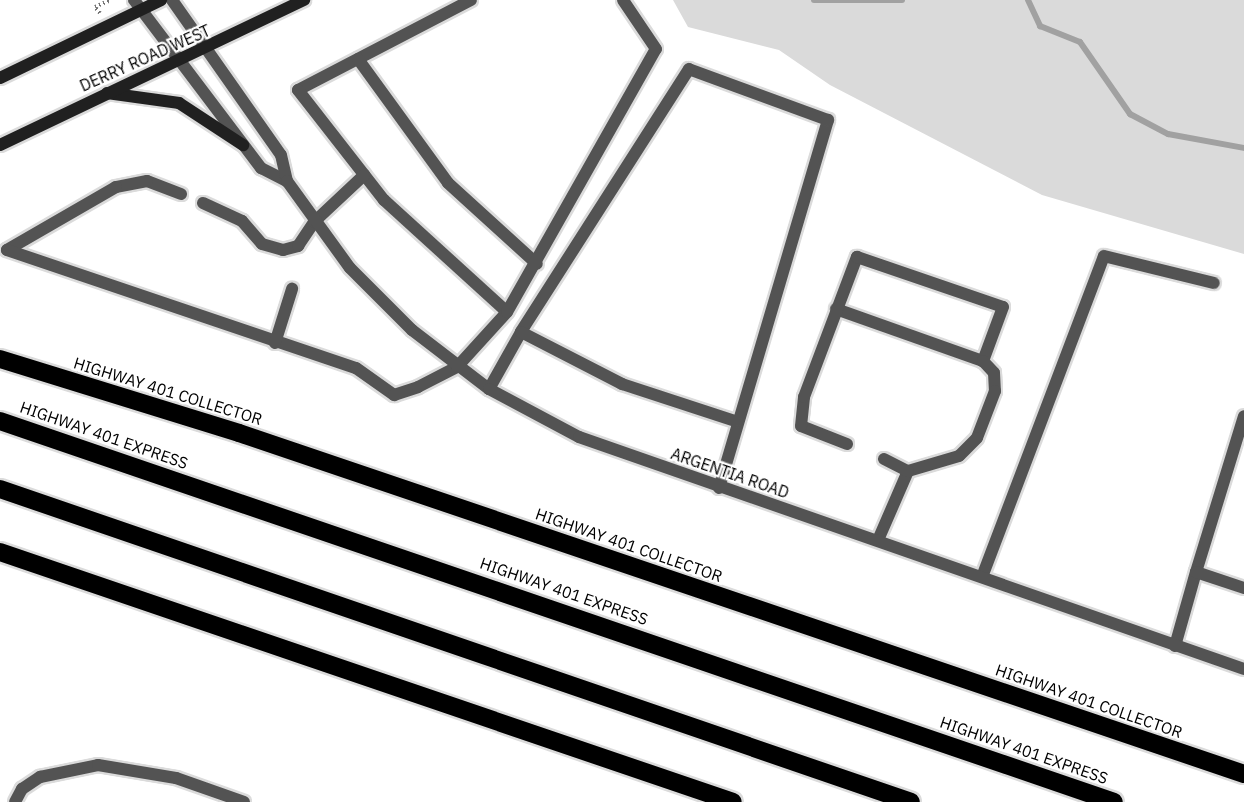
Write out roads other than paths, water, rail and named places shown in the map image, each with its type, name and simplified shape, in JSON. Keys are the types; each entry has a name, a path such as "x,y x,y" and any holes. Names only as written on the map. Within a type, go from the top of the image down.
{"highway":[{"name":"HIGHWAY 401 COLLECTOR","path":"0,359 239,433 1244,774"},
{"name":"HIGHWAY 401 EXPRESS","path":"0,421 1114,802"},
{"path":"0,489 910,802"},
{"path":"0,552 733,802"}],"main road":[{"path":"0,78 141,12 161,0"},
{"name":"DERRY ROAD WEST","path":"0,145 106,93 207,49 304,0"},
{"path":"106,93 179,103 243,145"}],"street":[{"name":"ARGENTIA ROAD","path":"134,0 261,168 287,181"},
{"name":"ARGENTIA ROAD","path":"172,0 281,155 287,181 314,222 370,290 457,367 489,389 579,437 718,488 878,540 1244,669"},
{"path":"471,0 298,90 384,200 507,312"},
{"path":"180,194 147,181 116,186 7,250 275,343 356,368 394,395 457,367 507,312 537,264 656,49 623,0"},
{"path":"358,59 448,183 537,264"},
{"path":"489,389 521,332 689,69 828,120 735,421 718,488"},
{"path":"203,203 242,221 262,244 283,250 298,246 314,222 364,175"},
{"path":"982,577 1104,256 1214,283"},
{"path":"846,444 801,426 804,397 857,257 1003,307 983,361"},
{"path":"275,343 292,289"},
{"path":"836,309 983,361 994,373 995,391 976,438 959,456 908,471 884,459"},
{"path":"521,332 622,384 735,421"},
{"path":"1175,646 1244,416"},
{"path":"878,540 908,471"},
{"path":"1196,572 1244,588"},
{"path":"15,802 22,789 40,777 98,765 176,778 244,802"}],"waterway":[{"path":"814,0 902,0"},
{"path":"1028,0 1040,26 1080,42 1130,114 1168,134 1244,148"}]}
